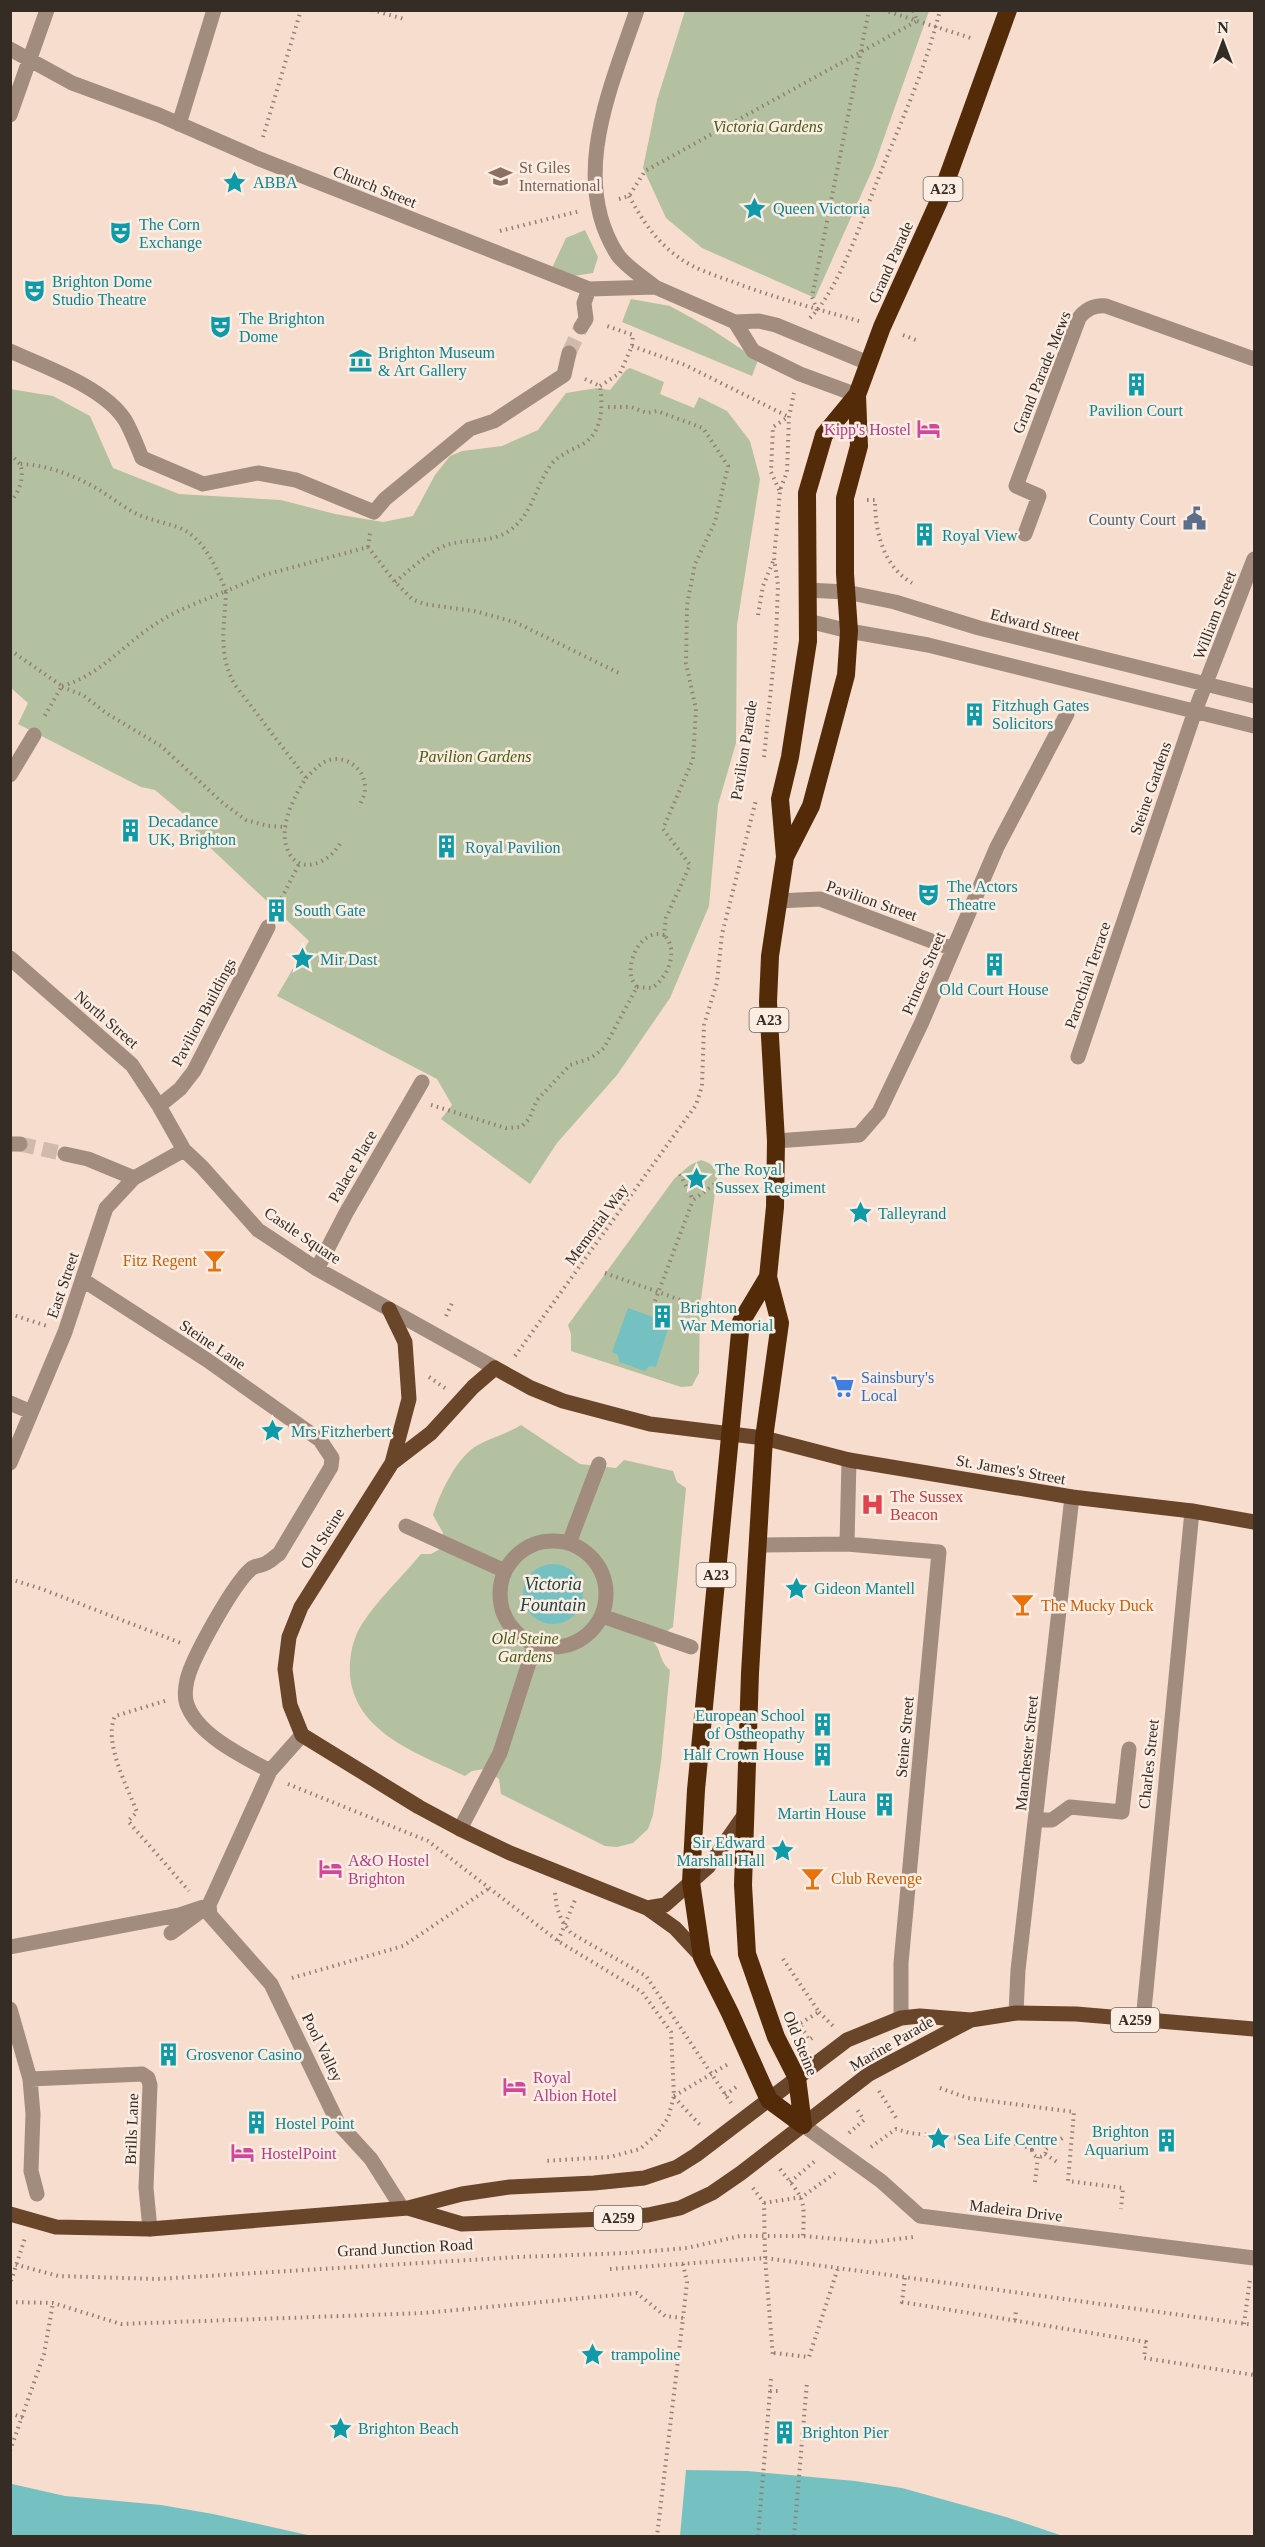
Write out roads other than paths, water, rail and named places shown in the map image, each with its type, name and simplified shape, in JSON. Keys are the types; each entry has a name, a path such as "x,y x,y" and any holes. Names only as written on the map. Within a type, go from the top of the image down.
{"highway":[{"name":"Grand Parade","path":"846,592 845,498 858,446 857,395 868,363 939,201 1008,10"},
{"name":"Grand Parade","path":"807,590 807,493 824,435 857,395"},
{"name":"A23","path":"764,1438 780,1323 768,1276 775,1207 776,1141 768,1002 770,956 785,857 780,799 790,757 808,641 807,590"},
{"name":"A23","path":"785,857 811,806 846,675 849,631 846,592"},
{"name":"A23","path":"768,1276 741,1322 698,1769 691,1882 702,1957 769,2100 803,2125"},
{"name":"Old Steine","path":"764,1438 750,1673 742,1885 747,1954 776,2037 797,2078 803,2125"}],"main road":[{"path":"389,1309 405,1342 410,1399 392,1463"},
{"path":"499,1370 531,1388 573,1404 650,1425 764,1438"},
{"name":"Old Steine","path":"302,1735 294,1718 285,1669 289,1637 301,1607 392,1463 431,1433 473,1387 499,1370"},
{"name":"St. James's Street","path":"764,1438 849,1460 1072,1497 1192,1511 1254,1522"},
{"path":"302,1735 418,1807 460,1829 510,1853 647,1908 675,1928 702,1957"},
{"path":"647,1908 665,1905 708,1867 745,1814"},
{"name":"Marine Parade","path":"769,2100 847,2040 901,2018 920,2016 971,2020 1016,2013 1076,2014 1254,2029"},
{"name":"Marine Parade","path":"803,2125 869,2074 971,2020"},
{"name":"Grand Junction Road","path":"10,2214 56,2227 150,2229 405,2208 462,2194 510,2187 644,2178 677,2167 769,2100"},
{"name":"Grand Junction Road","path":"405,2208 462,2224 520,2223 648,2215 680,2208 712,2193 803,2125"}],"street":[{"path":"10,115 47,10"},
{"path":"179,124 214,10"},
{"path":"637,10 604,113 594,162 593,181 596,206 617,255 655,287"},
{"name":"Church Street","path":"10,49 72,83 589,289 655,287 735,322 759,321 776,325 868,363"},
{"path":"583,323 584,303 589,289"},
{"name":"Grand Parade Mews","path":"1026,534 1039,496 1016,486 1078,318 1084,311 1099,305 1106,306 1254,359"},
{"path":"735,322 753,351 800,374 857,395"},
{"path":"10,351 110,402 124,420 142,458 203,484 258,473 296,480 374,512 385,499 470,429 494,421 564,375 569,353"},
{"name":"William Street","path":"1207,684 1254,559"},
{"name":"Edward Street","path":"807,590 846,592 895,602 979,628 1254,696"},
{"path":"808,621 928,645 1254,726"},
{"name":"Steine Gardens","path":"1130,905 1195,711 1207,684"},
{"name":"Princes Street","path":"776,1141 859,1135 879,1112 922,1022 997,847 1067,714"},
{"path":"10,775 34,735"},
{"name":"Pavilion Street","path":"777,901 820,899 953,949"},
{"name":"Parochial Terrace","path":"1078,1057 1130,905"},
{"name":"Pavilion Buildings","path":"159,1106 180,1089 194,1071 268,927"},
{"name":"North Street","path":"10,958 132,1065 184,1150"},
{"name":"Palace Place","path":"317,1269 346,1213 422,1082"},
{"name":"Castle Square","path":"184,1150 258,1230 317,1269 499,1370"},
{"name":"East Street","path":"10,1463 65,1332 106,1208 134,1178 184,1150"},
{"path":"65,1154 88,1159 134,1178"},
{"name":"Steine Lane","path":"83,1280 207,1360 320,1440 332,1458 331,1467 279,1554 267,1563 252,1568 232,1595 199,1650 189,1672 185,1695 188,1708 223,1745 273,1766"},
{"path":"10,1403 31,1412"},
{"path":"846,1544 849,1460"},
{"path":"568,1543 599,1464"},
{"name":"Manchester Street","path":"1016,2013 1018,1970 1072,1497"},
{"name":"Charles Street","path":"1143,2021 1192,1511"},
{"path":"406,1526 505,1571"},
{"path":"554,1541 568,1543 584,1550 600,1569 606,1592 602,1616 592,1631 569,1645 552,1647 535,1644 519,1635 503,1613 500,1596 505,1571 520,1553 532,1545 554,1541"},
{"name":"Steine Street","path":"759,1545 846,1544 939,1552 901,1963 901,2018"},
{"path":"602,1616 691,1647"},
{"path":"460,1829 500,1753 535,1644"},
{"path":"171,1933 209,1905 273,1766 302,1735"},
{"path":"1036,1820 1052,1820 1070,1807 1122,1812 1129,1749"},
{"path":"10,1947 179,1915 209,1905"},
{"name":"Pool Valley","path":"209,1905 210,1915 271,1984 314,2076 329,2099 338,2123 371,2159 405,2208"},
{"path":"10,2009 30,2079 33,2114 31,2171 37,2194"},
{"name":"Brills Lane","path":"30,2079 142,2074 148,2078 150,2085 146,2188 150,2229"},
{"name":"Madeira Drive","path":"803,2125 881,2181 920,2216 1253,2258"}],"water":[{"path":"628,1308 670,1323 656,1367 649,1366 645,1371 619,1362 618,1355 612,1352"},
{"name":"Victoria Fountain","path":"553,1564 570,1569 578,1577 583,1594 578,1611 570,1619 553,1624 536,1619 528,1611 523,1594 528,1577 536,1569"},
{"path":"686,2470 747,2471 855,2481 902,2488 1006,2517 1063,2536 680,2536"},
{"path":"12,2484 65,2496 161,2505 213,2514 312,2536 11,2536"}],"tunnel":[{"path":"569,353 581,327"},
{"path":"20,1144 65,1154"}],"place":[{"name":"St Giles International","path":"501,176"},
{"name":"ABBA","path":"235,182"},
{"name":"Queen Victoria","path":"755,208"},
{"name":"The Corn Exchange","path":"121,233"},
{"name":"Brighton Dome Studio Theatre","path":"34,290"},
{"name":"The Brighton Dome","path":"221,327"},
{"name":"Brighton Museum & Art Gallery","path":"360,361"},
{"name":"Pavilion Court","path":"1136,385"},
{"name":"Kipp's Hostel","path":"929,429"},
{"name":"County Court","path":"1194,519"},
{"name":"Royal View","path":"924,535"},
{"name":"Fitzhugh Gates Solicitors","path":"974,714"},
{"name":"Decadance UK, Brighton","path":"130,830"},
{"name":"Royal Pavilion","path":"447,847"},
{"name":"The Actors Theatre","path":"929,895"},
{"name":"South Gate","path":"276,910"},
{"name":"Mir Dast","path":"302,959"},
{"name":"Old Court House","path":"994,964"},
{"name":"The Royal Sussex Regiment","path":"697,1178"},
{"name":"Talleyrand","path":"860,1213"},
{"name":"Fitz Regent","path":"215,1260"},
{"name":"Brighton War Memorial","path":"662,1316"},
{"name":"Sainsbury's Local","path":"843,1386"},
{"name":"Mrs Fitzherbert","path":"273,1431"},
{"name":"The Sussex Beacon","path":"872,1505"},
{"name":"Gideon Mantell","path":"796,1588"},
{"name":"The Mucky Duck","path":"1023,1605"},
{"name":"European School of Ostheopathy","path":"823,1724"},
{"name":"Half Crown House","path":"822,1754"},
{"name":"Laura Martin House","path":"884,1804"},
{"name":"Sir Edward Marshall Hall","path":"783,1851"},
{"name":"A&O Hostel Brighton","path":"330,1869"},
{"name":"Club Revenge","path":"813,1878"},
{"name":"Grosvenor Casino","path":"168,2054"},
{"name":"Royal Albion Hotel","path":"515,2086"},
{"name":"Hostel Point","path":"257,2123"},
{"name":"Sea Life Centre","path":"939,2139"},
{"name":"Brighton Aquarium","path":"1167,2140"},
{"name":"HostelPoint","path":"243,2153"},
{"name":"trampoline","path":"593,2354"},
{"name":"Brighton Beach","path":"340,2428"},
{"name":"Brighton Pier","path":"784,2432"}],"park label":[{"name":"Victoria Gardens","path":"768,126"},
{"name":"Pavilion Gardens","path":"475,756"},
{"name":"Old Steine Gardens","path":"525,1647"}]}
